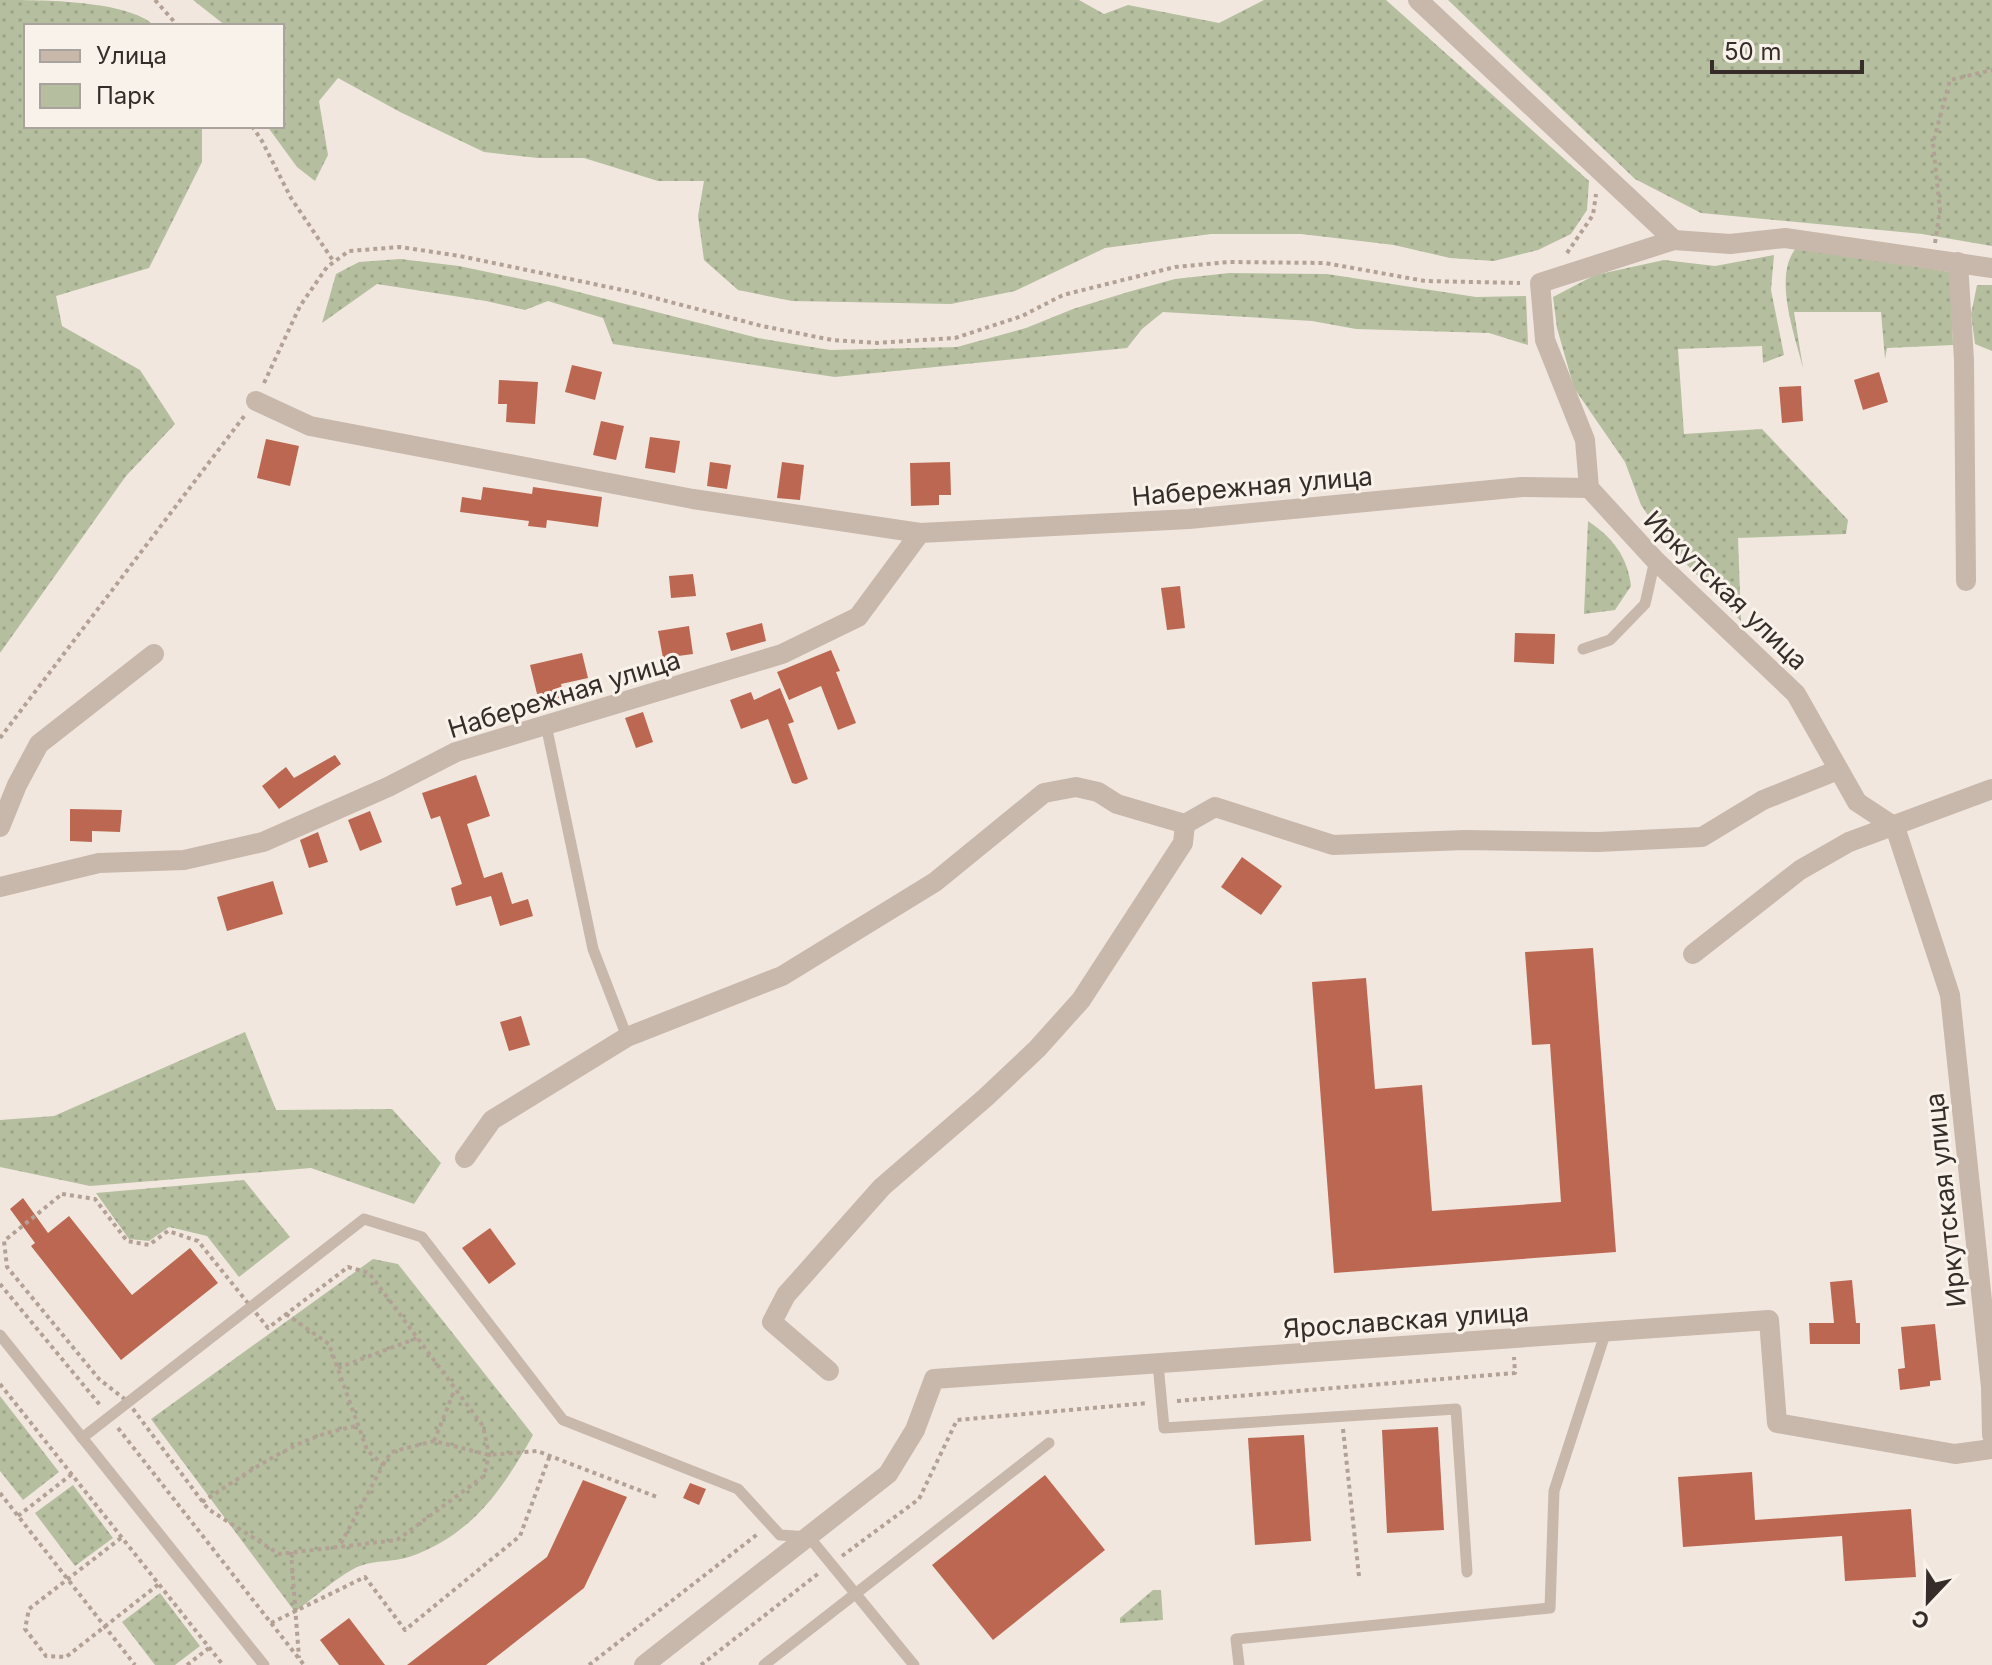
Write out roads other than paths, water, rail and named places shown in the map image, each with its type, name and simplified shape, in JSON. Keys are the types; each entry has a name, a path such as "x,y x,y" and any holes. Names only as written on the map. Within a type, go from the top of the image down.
{"street":[{"path":"1418,0 1674,240"},
{"path":"1589,488 1585,440 1545,340 1540,283 1674,240 1730,244 1785,238 1992,268"},
{"path":"1958,262 1964,360 1966,581"},
{"name":"Набережная улица","path":"256,401 310,426 693,499 920,533 1189,519 1522,487 1589,488"},
{"name":"Иркутская улица","path":"1589,488 1655,560 1796,694 1857,802 1895,827 1950,995 1991,1386 1992,1435"},
{"name":"Набережная улица","path":"0,887 99,863 184,860 263,842 388,787 456,752 782,654 858,617 920,533"},
{"path":"0,827 17,785 39,744 154,654"},
{"path":"465,1158 492,1120 627,1037 782,976 935,882 1044,793 1076,787 1098,792 1117,804 1185,824 1215,807 1333,845 1465,840 1598,842 1702,837 1763,800 1838,770"},
{"path":"1693,954 1800,870 1849,842 1992,789"},
{"path":"829,1371 772,1322 786,1295 882,1187 985,1098 1037,1049 1081,1000 1183,843 1185,824"},
{"name":"Ярославская улица","path":"809,1537 888,1474 915,1430 934,1379 1769,1320 1777,1423 1955,1454 1992,1449"},
{"path":"644,1665 809,1537"}],"lane":[{"path":"1583,649 1610,640 1645,604 1655,560"},
{"path":"546,725 593,949 627,1037"},
{"path":"82,1438 364,1219 422,1237 563,1420 738,1489 780,1535 809,1537 914,1665"},
{"path":"1239,1665 1236,1639 1550,1608 1554,1491 1606,1331"},
{"path":"0,1335 264,1665"},
{"path":"1158,1364 1164,1428 1456,1409 1467,1572"},
{"path":"764,1665 1049,1443"}]}
